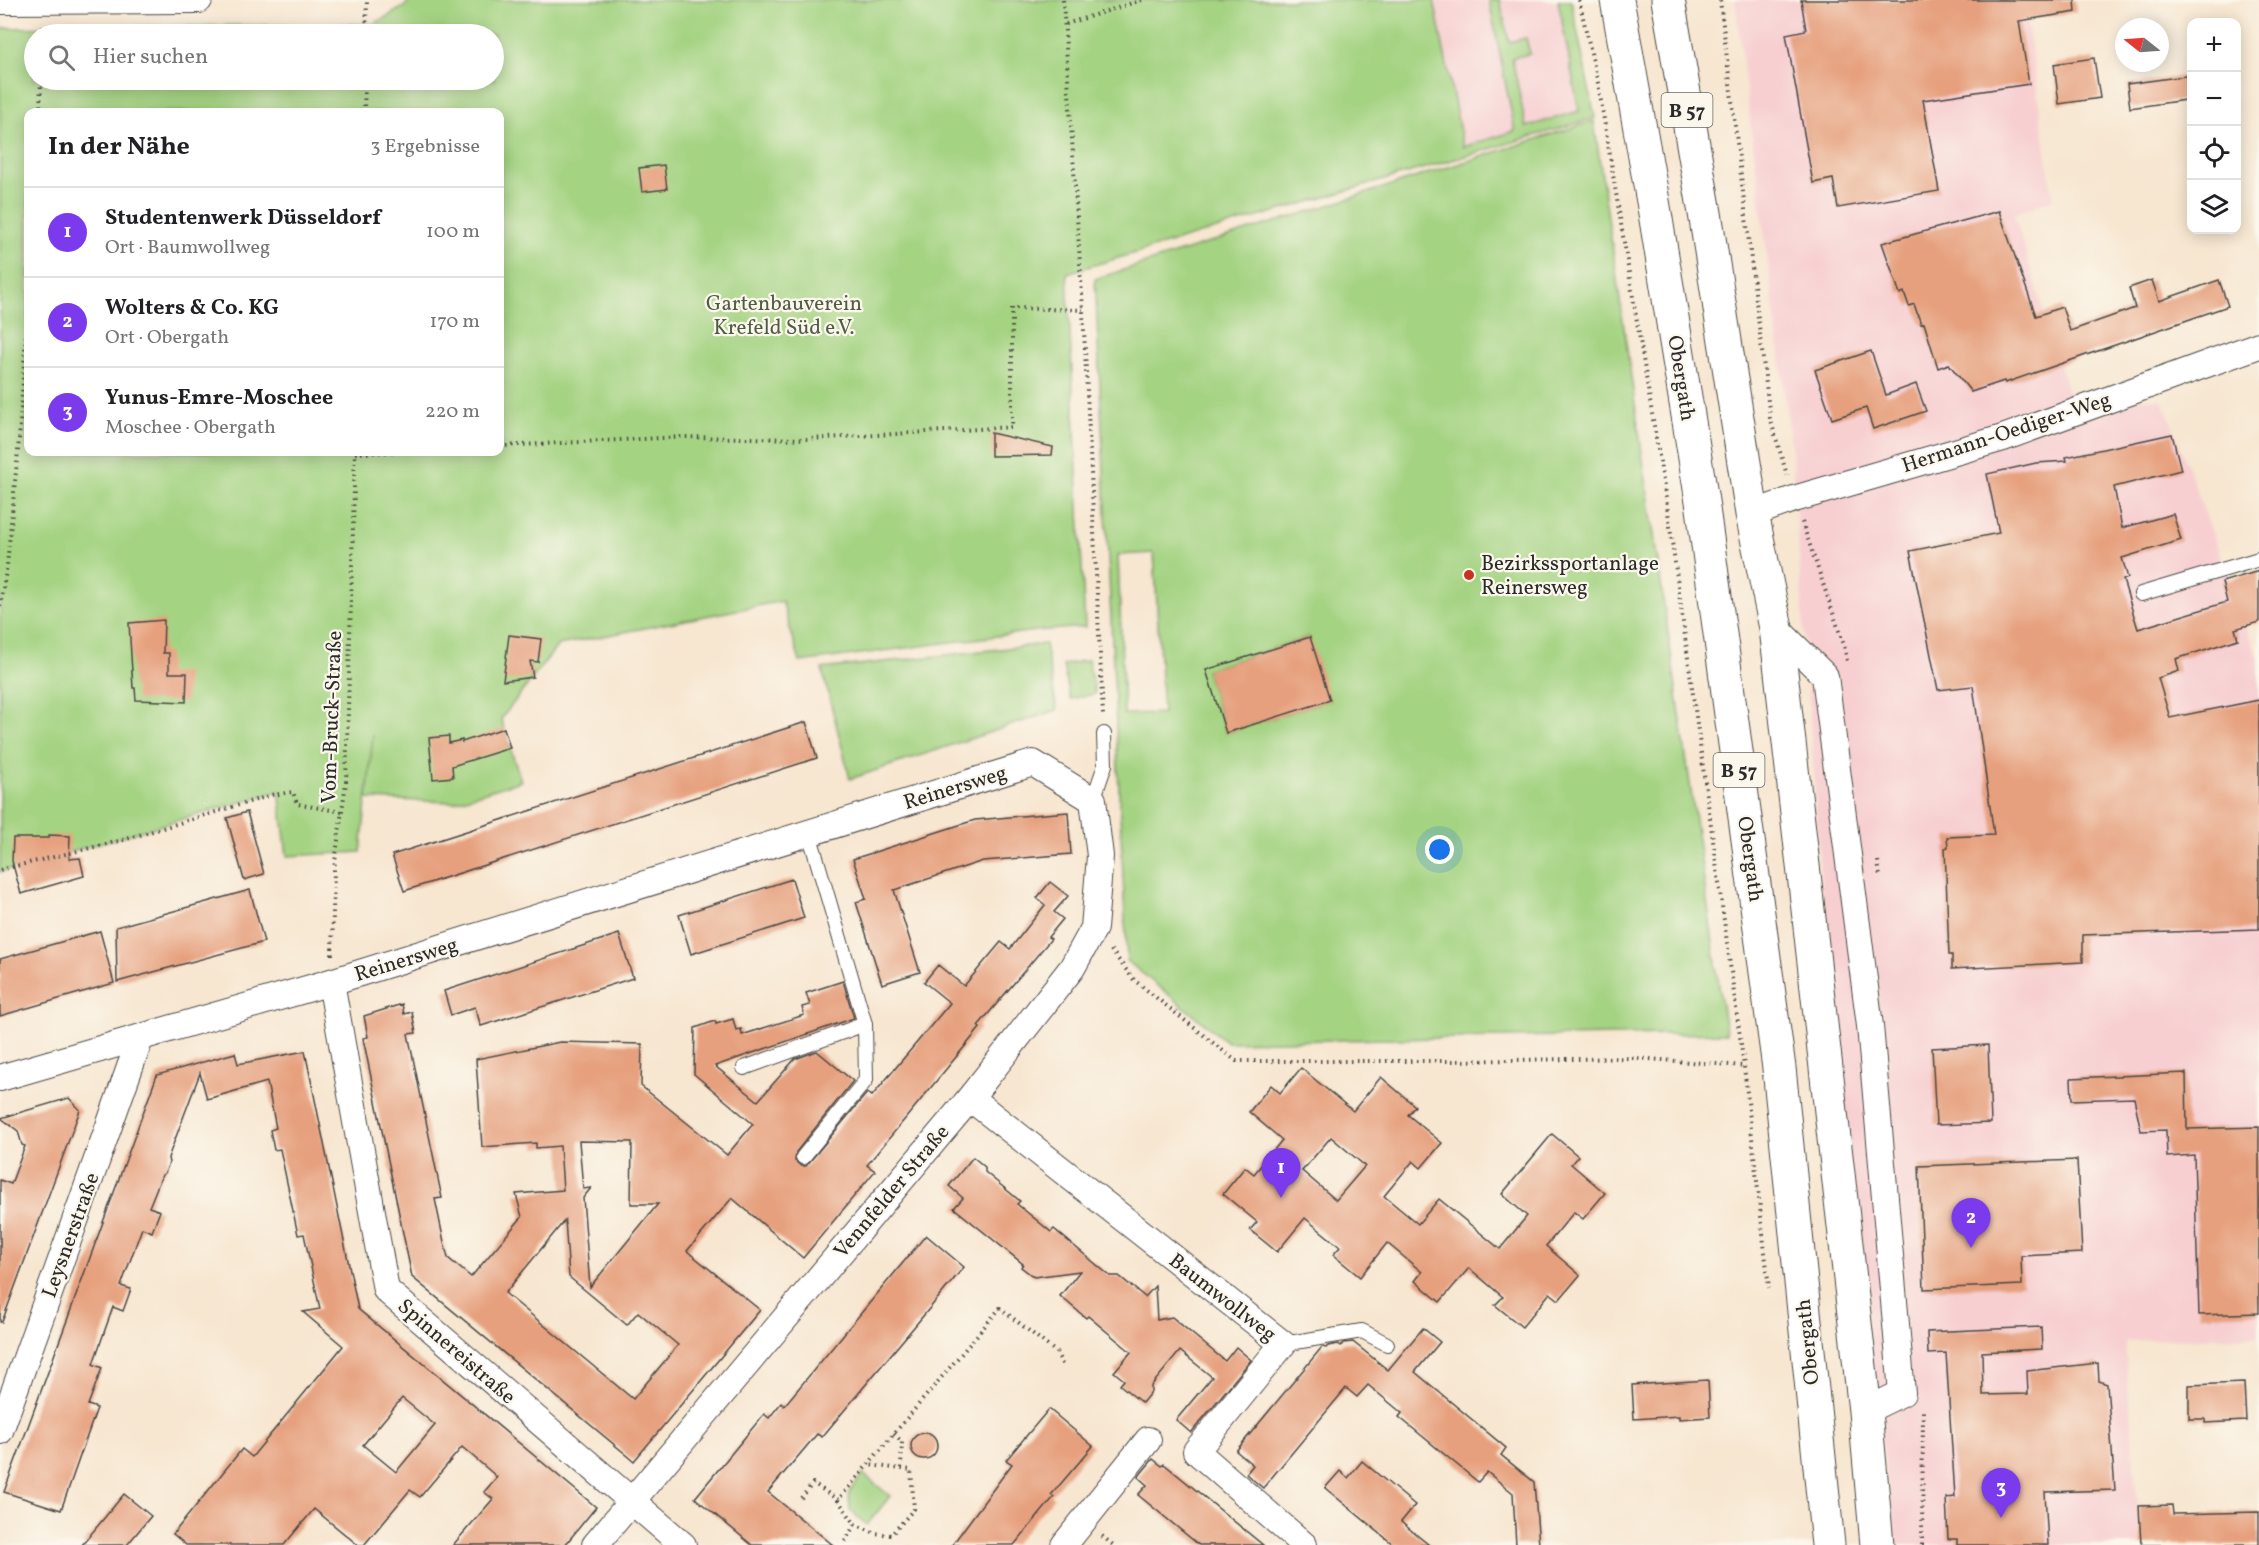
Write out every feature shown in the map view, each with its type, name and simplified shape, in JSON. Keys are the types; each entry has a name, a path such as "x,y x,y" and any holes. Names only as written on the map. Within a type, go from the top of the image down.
{"main road":[{"name":"Obergath","path":"1617,0 1654,207 1702,501 1779,1068 1828,1545"},
{"name":"B 57","path":"1668,0 1706,219 1752,514 1776,628 1865,1411 1877,1545"}],"street":[{"path":"0,1 200,0"},
{"name":"Hermann-Oediger-Weg","path":"1752,514 1794,499 2003,438 2259,345"},
{"path":"1776,628 1825,676 1870,1026 1902,1393 1865,1411"},
{"name":"Reinersweg","path":"0,1078 331,982 1033,763 1094,800"},
{"name":"Vennfelder Straße","path":"595,1545 970,1098 1072,968 1094,928 1100,856 1094,800"},
{"name":"Spinnereistraße","path":"331,982 386,1290 683,1545"},
{"name":"Leysnerstraße","path":"0,1431 140,1039"},
{"name":"Baumwollweg","path":"970,1098 1283,1344 1196,1451 1304,1545"},
{"path":"1064,1545 1149,1440"}],"lane":[{"path":"2141,594 2259,559"},
{"path":"1094,800 1105,765 1104,734"},
{"path":"803,1157 866,1080 865,1024 809,833"},
{"path":"744,1068 865,1024"},
{"path":"1283,1344 1362,1331 1387,1344"}],"path":[{"path":"366,24 367,0"},
{"path":"1063,0 1083,310 1104,734"},
{"path":"1066,24 1142,0"},
{"path":"1580,0 1600,95 1665,494 1744,1066 1770,1292"},
{"path":"40,108 41,90"},
{"path":"364,108 365,90"},
{"path":"504,446 682,437 809,439 1012,427 1012,308 1083,310"},
{"path":"0,606 7,565 24,363"},
{"name":"Vom-Bruck-Straße","path":"331,982 334,869 346,782 355,456"},
{"path":"0,870 123,840 272,795 293,792 297,804 342,812"},
{"path":"1094,928 1134,980 1236,1061 1635,1058 1779,1068"},
{"path":"838,1500 1000,1308 1056,1352 1063,1366"},
{"path":"894,1434 902,1442 901,1469"},
{"path":"801,1498 813,1483 838,1500 855,1524 875,1533 891,1535 914,1509 911,1470 867,1465"},
{"path":"844,1543 855,1524"}],"shaded area":[{"path":"1422,0 1571,0 1595,118 1453,161"},
{"path":"1735,0 2024,0 2053,199 2014,214 2068,392 2163,400 2259,659 2259,1336 2125,1341 2140,1545 1895,1545 1831,1033 1792,453"}],"green space":[{"name":"Gartenbauverein Krefeld Süd e.V.","path":"410,0 1434,0 1463,147 1515,131 1489,0 1500,0 1509,42 1526,38 1530,54 1512,58 1526,127 1579,111 1558,0 1571,0 1595,118 1067,273 1085,627 1035,631 800,662 782,601 558,645 501,719 521,781 453,802 367,799 373,735 361,852 287,856 279,791 0,872 0,28 24,28 24,90 504,90 504,24 374,24 404,7"},
{"path":"1594,121 1726,1033 1227,1042 1127,961 1095,279","holes":["1154,553 1163,713 1124,714 1118,555","1309,637 1329,700 1226,733 1206,670"]},
{"path":"1045,644 1057,710 850,779 822,669"},
{"path":"1088,660 1095,694 1070,699 1063,665"},
{"path":"863,1474 890,1496 867,1525 850,1511 849,1492"}],"building":[{"path":"1801,0 2075,0 2076,12 2019,21 2029,84 1923,100 1939,191 1838,208 1833,179 1813,183 1786,34 1806,30"},
{"path":"2094,58 2100,98 2059,104 2054,64"},
{"path":"2187,76 2187,100 2130,108 2127,84"},
{"path":"664,165 667,189 642,192 639,168"},
{"path":"1999,211 2036,316 2062,307 2070,331 2135,308 2129,288 2152,280 2159,301 2219,280 2228,306 2005,383 2004,381 1971,392 1949,364 1938,368 1924,323 1921,324 1914,304 1909,306 1904,292 1900,294 1882,243"},
{"path":"1871,351 1886,395 1916,384 1926,411 1873,429 1866,408 1832,419 1815,370"},
{"path":"991,433 1053,447 1052,455 991,456"},
{"path":"2172,434 2181,470 2114,487 2122,528 2173,514 2181,540 2122,558 2128,578 2123,580 2138,629 2227,602 2222,582 2259,571 2259,622 2235,629 2238,639 2176,659 2179,671 2158,678 2170,718 2259,700 2259,929 2083,935 2083,962 1952,969 1952,955 1949,955 1945,848 1948,847 1947,837 1994,835 1973,686 1938,690 1910,551 1999,533 1987,474 2036,463 2067,461 2066,457"},
{"path":"164,620 163,653 169,653 169,673 187,673 186,702 136,700 135,688 133,688 129,623"},
{"path":"509,635 541,639 538,662 530,661 533,677 503,681"},
{"path":"1310,637 1330,700 1226,733 1206,670"},
{"path":"806,722 817,758 404,891 392,855"},
{"path":"504,728 510,748 452,766 453,777 433,779 429,738 449,736 449,743 462,740 462,742"},
{"path":"247,812 264,874 244,880 227,818"},
{"path":"1068,812 1071,854 983,861 894,890 920,972 882,984 856,902 866,899 853,859 975,820"},
{"path":"49,835 70,836 69,859 80,858 84,876 21,894 12,861 13,838 49,838"},
{"path":"792,879 804,918 691,954 679,915"},
{"path":"1050,882 1068,896 1054,912 1063,919 1048,937 1051,939 867,1165 875,1171 803,1258 732,1198 687,1251 760,1310 634,1461 412,1277 363,1038 368,1037 364,1016 402,1004 404,1014 412,1012 416,1033 408,1034 442,1198 435,1199 444,1242 448,1258 471,1277 522,1217 516,1194 563,1190 560,1146 536,1148 536,1143 482,1147 476,1059 560,1042 642,1044 641,1086 727,1155 753,1124 694,1074 695,1028 715,1021 716,1024 733,1019 736,1030 741,1029 742,1035 804,1015 802,1007 810,1005 806,993 843,981 854,1018 715,1066 758,1101 795,1059 817,1051 853,1081 796,1152 795,1161 801,1166 806,1166 867,1093 872,1096 950,1003 924,982 938,965 964,986 1001,942 1010,949 1045,905 1037,898","holes":["579,1141 632,1142 631,1204 658,1204 590,1287 583,1198 591,1188 583,1189","565,1220 569,1277 627,1325 638,1312 678,1345 633,1399 505,1293"]},
{"path":"250,890 264,942 117,982 116,927"},
{"path":"100,931 114,983 0,1016 0,959"},
{"path":"619,934 633,978 481,1026 475,1007 451,1015 444,991"},
{"path":"1988,1045 1991,1123 1936,1125 1932,1048"},
{"path":"305,1051 358,1309 596,1507 565,1545 453,1545 493,1499 484,1492 497,1477 462,1447 420,1497 410,1490 364,1545 358,1545 314,1509 284,1545 186,1545 173,1534 242,1449 252,1457 343,1346 303,1312 320,1309 304,1234 298,1235 280,1149 274,1150 270,1130 276,1128 267,1082 207,1099 200,1073 168,1158 169,1163 149,1207 160,1211 152,1232 142,1228 121,1286 131,1289 123,1311 113,1307 93,1364 102,1368 88,1405 97,1408 61,1510 4,1492 157,1075 235,1053 238,1064","holes":["402,1398 435,1425 396,1472 363,1445"]},
{"path":"1301,1068 1353,1111 1381,1077 1415,1106 1408,1115 1442,1143 1421,1168 1413,1161 1384,1196 1418,1224 1439,1199 1500,1249 1527,1216 1502,1194 1552,1134 1578,1156 1571,1164 1605,1193 1583,1219 1574,1212 1546,1246 1580,1275 1559,1300 1550,1293 1522,1327 1495,1305 1503,1297 1469,1268 1440,1302 1415,1281 1422,1272 1387,1243 1360,1277 1333,1255 1340,1247 1305,1218 1277,1252 1250,1230 1257,1222 1223,1194 1245,1167 1254,1174 1282,1140 1249,1112 1271,1085 1280,1093","holes":["1331,1137 1365,1166 1336,1200 1302,1171"]},
{"path":"2186,1073 2187,1129 2259,1127 2259,1313 2199,1315 2194,1155 2167,1157 2166,1130 2141,1131 2134,1098 2072,1100 2071,1078"},
{"path":"69,1098 80,1110 2,1322 0,1322 0,1180 11,1184 25,1146 22,1145 18,1131 1,1118"},
{"path":"973,1157 985,1167 985,1172 1020,1201 1017,1204 1051,1232 1054,1229 1110,1276 1119,1276 1145,1297 1155,1286 1157,1320 1172,1317 1225,1361 1236,1347 1251,1360 1191,1433 1176,1420 1212,1377 1180,1351 1151,1386 1151,1392 1142,1403 1120,1385 1124,1380 1114,1372 1131,1352 1060,1296 1080,1271 1034,1277 1021,1267 1023,1264 954,1208 963,1198 949,1186"},
{"path":"2077,1160 2082,1253 2021,1256 2022,1285 1924,1289 1919,1166"},
{"path":"926,1235 964,1267 822,1437 817,1434 768,1492 833,1545 752,1545 695,1498 764,1414 769,1418 781,1403 784,1406"},
{"path":"2041,1327 2042,1349 1982,1352 1983,1395 2028,1394 2027,1371 2098,1363 2099,1381 2107,1384 2115,1490 2045,1492 2048,1545 1957,1545 1957,1539 1948,1539 1946,1498 1955,1497 1946,1353 1928,1354 1927,1332"},
{"path":"1423,1328 1440,1342 1415,1372 1506,1448 1501,1455 1534,1482 1539,1545 1516,1545 1513,1493 1487,1472 1478,1482 1399,1417 1402,1413 1368,1385 1357,1397 1346,1388 1263,1488 1246,1474 1253,1465 1236,1451 1322,1347 1338,1344 1341,1346 1343,1343 1353,1342 1388,1370"},
{"path":"1708,1380 1710,1417 1679,1419 1679,1416 1634,1419 1632,1385"},
{"path":"2244,1383 2246,1421 2205,1423 2205,1419 2189,1419 2189,1385"},
{"path":"1049,1409 1093,1446 1051,1495 1054,1497 1014,1545 952,1545 1012,1464 1006,1460"},
{"path":"924,1433 933,1437 937,1446 933,1455 924,1459 915,1455 911,1446 915,1437"},
{"path":"1153,1459 1162,1466 1164,1464 1263,1545 1199,1545 1138,1495 1147,1485 1138,1477"},
{"path":"1362,1461 1415,1505 1401,1522 1429,1545 1394,1545 1325,1488 1340,1471 1348,1478"},
{"path":"124,1494 151,1516 127,1545 82,1545"},
{"path":"2172,1505 2173,1514 2259,1512 2259,1545 2141,1545 2139,1506"}],"place":[{"name":"Bezirkssportanlage Reinersweg","path":"1469,575"},
{"name":"Studentenwerk Düsseldorf","path":"1281,1198"},
{"name":"Wolters & Co. KG","path":"1971,1248"},
{"name":"Yunus-Emre-Moschee","path":"2001,1518"}]}
